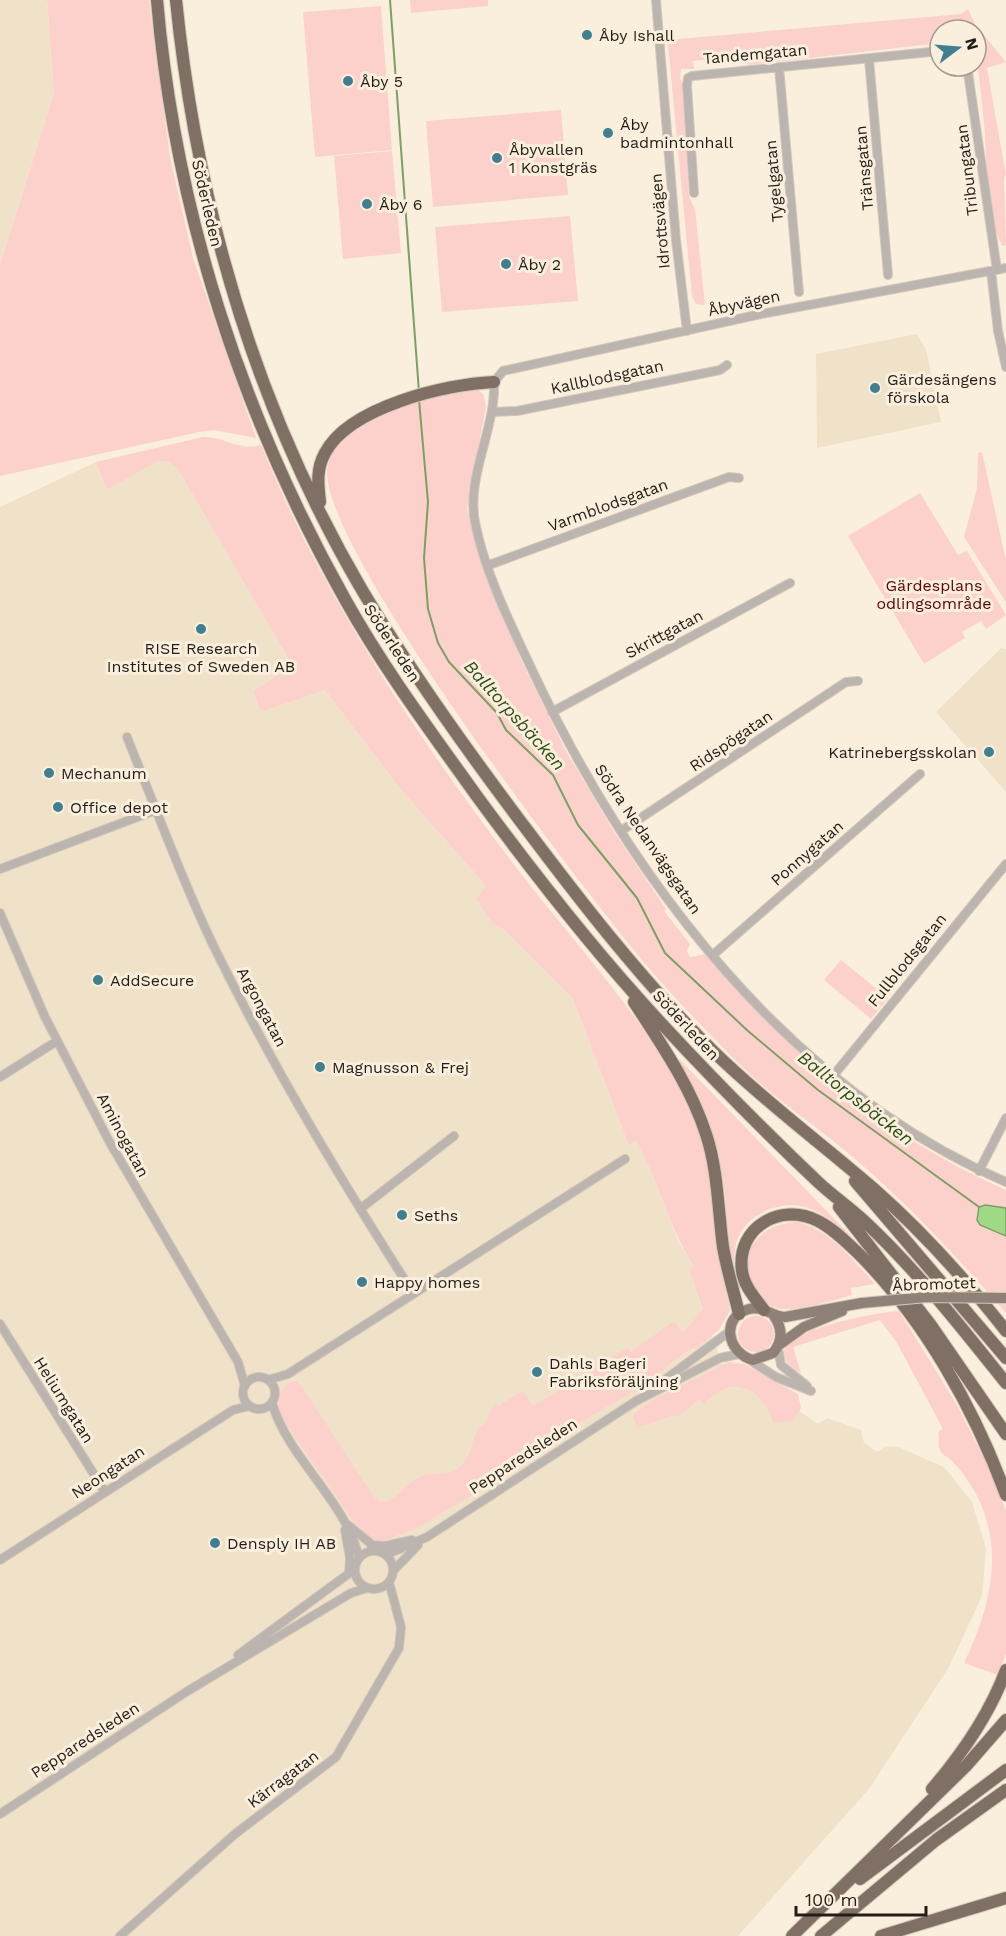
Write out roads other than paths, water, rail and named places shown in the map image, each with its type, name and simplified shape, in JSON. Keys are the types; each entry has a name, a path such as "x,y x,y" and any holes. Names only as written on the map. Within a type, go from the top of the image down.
{"highway":[{"name":"Söderleden","path":"157,0 172,118 200,248 244,385 281,475 342,595 403,691 537,876 612,969 722,1088 821,1185"},
{"name":"Söderleden","path":"176,0 197,146 227,277 273,408 321,512 361,588 431,698 578,898 651,983 714,1051 828,1152"},
{"path":"321,512 318,478 321,462 329,447 344,431 366,417 420,395 464,384 494,382"},
{"path":"612,969 675,1065 692,1097 707,1135 713,1160 726,1260 739,1314"},
{"path":"828,1152 872,1187 932,1244 1006,1331"},
{"path":"828,1152 1006,1358"},
{"path":"821,1185 880,1258 1006,1434"},
{"path":"821,1185 862,1219 903,1261 1006,1383"},
{"path":"769,1313 744,1281 742,1255 745,1244 765,1221 775,1215 794,1213 818,1221 840,1237 875,1271 927,1338 976,1426 1006,1494"},
{"path":"927,1338 950,1354"},
{"path":"893,1836 942,1778 976,1729 997,1695 1006,1670"},
{"path":"792,1936 966,1766 1006,1720"},
{"path":"819,1911 1006,1770"},
{"path":"821,1936 936,1840 1006,1790"},
{"path":"881,1936 1006,1898"}],"main road":[{"name":"Åbromotet","path":"739,1314 754,1308 794,1317 862,1303 927,1297 1006,1298"},
{"name":"Åbromotet","path":"742,1356 767,1357 804,1327 862,1303"},
{"path":"769,1313 781,1330 778,1346"},
{"path":"739,1314 730,1331 732,1344 742,1356"}],"street":[{"name":"Idrottsvägen","path":"656,0 676,240 687,331"},
{"name":"Tandemgatan","path":"694,193 687,115 688,78 697,75 928,52"},
{"name":"Tränsgatan","path":"869,59 888,274"},
{"name":"Tygelgatan","path":"779,67 799,292"},
{"name":"Tribungatan","path":"969,78 1006,367"},
{"name":"Åbyvägen","path":"494,382 497,376 506,370 814,304 1006,268"},
{"name":"Kallblodsgatan","path":"492,412 517,411 720,370 727,365"},
{"name":"Södra Nedanvägsgatan","path":"494,382 492,412 474,503 475,520 489,565 518,640 552,712 621,831 677,911 714,954 784,1031 833,1076 885,1116 936,1149 1006,1182"},
{"name":"Varmblodsgatan","path":"489,565 729,477 739,478"},
{"name":"Skrittgatan","path":"552,712 790,583"},
{"name":"Ridspögatan","path":"621,831 846,682 858,681"},
{"name":"Argongatan","path":"127,737 216,952 283,1080 413,1293"},
{"name":"Ponnygatan","path":"714,954 920,774"},
{"path":"0,869 156,810"},
{"name":"Fullblodsgatan","path":"833,1076 1006,864"},
{"name":"Aminogatan","path":"0,913 57,1041 134,1187 238,1362 245,1386"},
{"path":"0,1077 57,1041"},
{"path":"979,1171 1006,1118"},
{"path":"360,1209 454,1136"},
{"path":"359,1558 344,1520 281,1427 259,1410 249,1406 243,1395 245,1386 251,1379 288,1374 626,1159"},
{"name":"Heliumgatan","path":"0,1324 105,1492"},
{"name":"Pepparedsleden","path":"393,1571 427,1537 636,1401 730,1331"},
{"path":"742,1356 776,1377 812,1391 781,1365 778,1346"},
{"name":"Pepparedsleden","path":"636,1401 720,1358 742,1356"},
{"name":"Aminogatan","path":"238,1362 264,1379"},
{"path":"259,1410 274,1398 288,1374"},
{"path":"264,1379 274,1398 281,1427"},
{"name":"Neongatan","path":"233,1410 243,1395"},
{"name":"Neongatan","path":"0,1560 233,1410 249,1406"},
{"path":"344,1520 391,1562 393,1571 389,1582 370,1588"},
{"path":"344,1520 352,1571 358,1581 393,1605"},
{"path":"371,1545 386,1546 427,1537"},
{"name":"Pepparedsleden","path":"383,1553 427,1537"},
{"path":"352,1571 359,1558 369,1551 383,1553"},
{"name":"Pepparedsleden","path":"186,1692 352,1571"},
{"name":"Kärragatan","path":"120,1936 234,1834 336,1758 399,1648 400,1627 389,1582"},
{"name":"Pepparedsleden","path":"0,1814 186,1692 351,1593 370,1588"}],"waterway":[{"name":"Balltorpsbäcken","path":"390,0 419,392"},
{"name":"Balltorpsbäcken","path":"419,400 428,502 424,558 428,609 438,643 449,662 497,713 506,730 553,775 578,825 637,898 665,953 748,1031 818,1090 979,1207"}],"place":[{"name":"Åby Ishall","path":"587,35"},
{"name":"Åby 5","path":"348,81"},
{"name":"Åby badmintonhall","path":"608,133"},
{"name":"Åbyvallen 1 Konstgräs","path":"497,158"},
{"name":"Åby 6","path":"367,204"},
{"name":"Åby 2","path":"506,264"},
{"name":"Gärdesängens förskola","path":"875,388"},
{"name":"RISE Research Institutes of Sweden AB","path":"201,629"},
{"name":"Katrinebergsskolan","path":"989,752"},
{"name":"Mechanum","path":"49,773"},
{"name":"Office depot","path":"58,807"},
{"name":"AddSecure","path":"98,980"},
{"name":"Magnusson & Frej","path":"320,1067"},
{"name":"Seths","path":"402,1215"},
{"name":"Happy homes","path":"362,1282"},
{"name":"Dahls Bageri Fabriksföräljning","path":"537,1372"},
{"name":"Densply IH AB","path":"215,1543"}],"park label":[{"name":"Gärdesplans odlingsområde","path":"934,594"}]}
